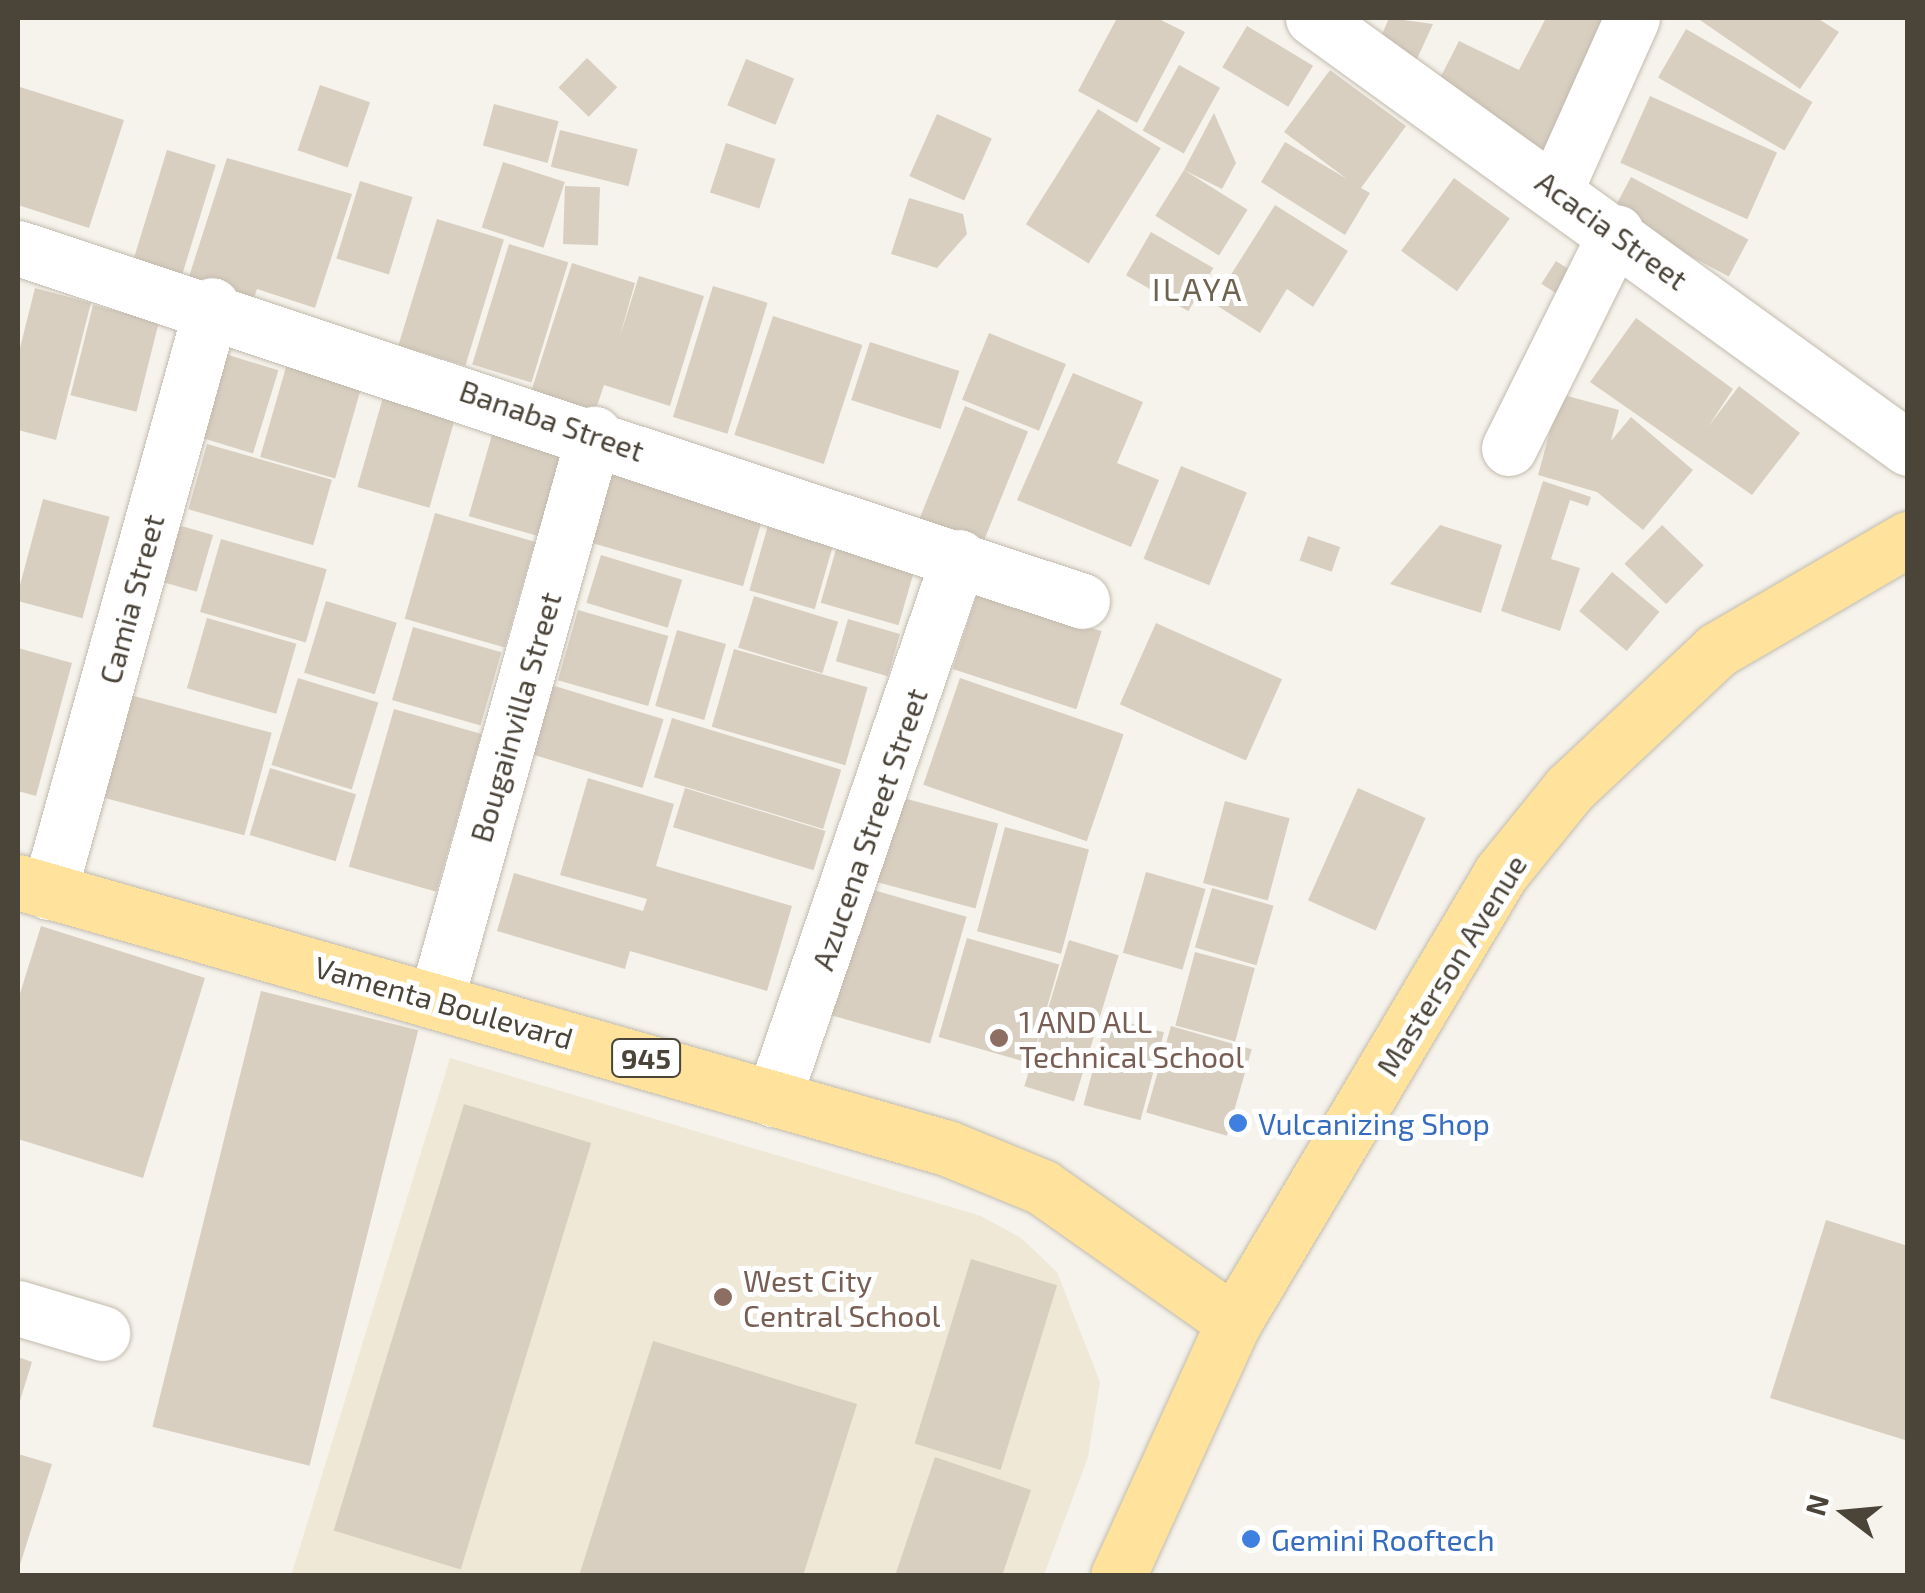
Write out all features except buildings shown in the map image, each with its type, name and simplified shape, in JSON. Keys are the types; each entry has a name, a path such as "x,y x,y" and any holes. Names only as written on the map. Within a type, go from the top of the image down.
{"main road":[{"name":"Masterson Avenue","path":"1118,1576 1234,1322 1501,874 1569,789 1717,650 1908,539"},
{"name":"Vamenta Boulevard","path":"34,887 947,1148 1042,1187 1234,1322"}],"street":[{"name":"Acacia Street","path":"1313,18 1556,188 1908,448"},
{"path":"1556,188 1632,18"},
{"path":"1510,448 1616,232"},
{"name":"Banaba Street","path":"18,248 212,305 1082,602"},
{"name":"Camia Street","path":"34,887 212,305"},
{"name":"Bougainvilla Street","path":"436,1000 594,434"},
{"name":"Azucena Street Street","path":"774,1099 959,557"},
{"path":"18,1308 102,1332"}],"shaded area":[{"name":"West City Central School","path":"450,1058 981,1216 1021,1238 1057,1272 1100,1382 1088,1457 1044,1575 291,1576"}],"place":[{"name":"1 AND ALL Technical School","path":"999,1038"},
{"name":"Vulcanizing Shop","path":"1238,1123"},
{"name":"West City Central School","path":"723,1297"},
{"name":"Gemini Rooftech","path":"1251,1539"}],"district":[{"name":"ILAYA","path":"1198,288"}]}
